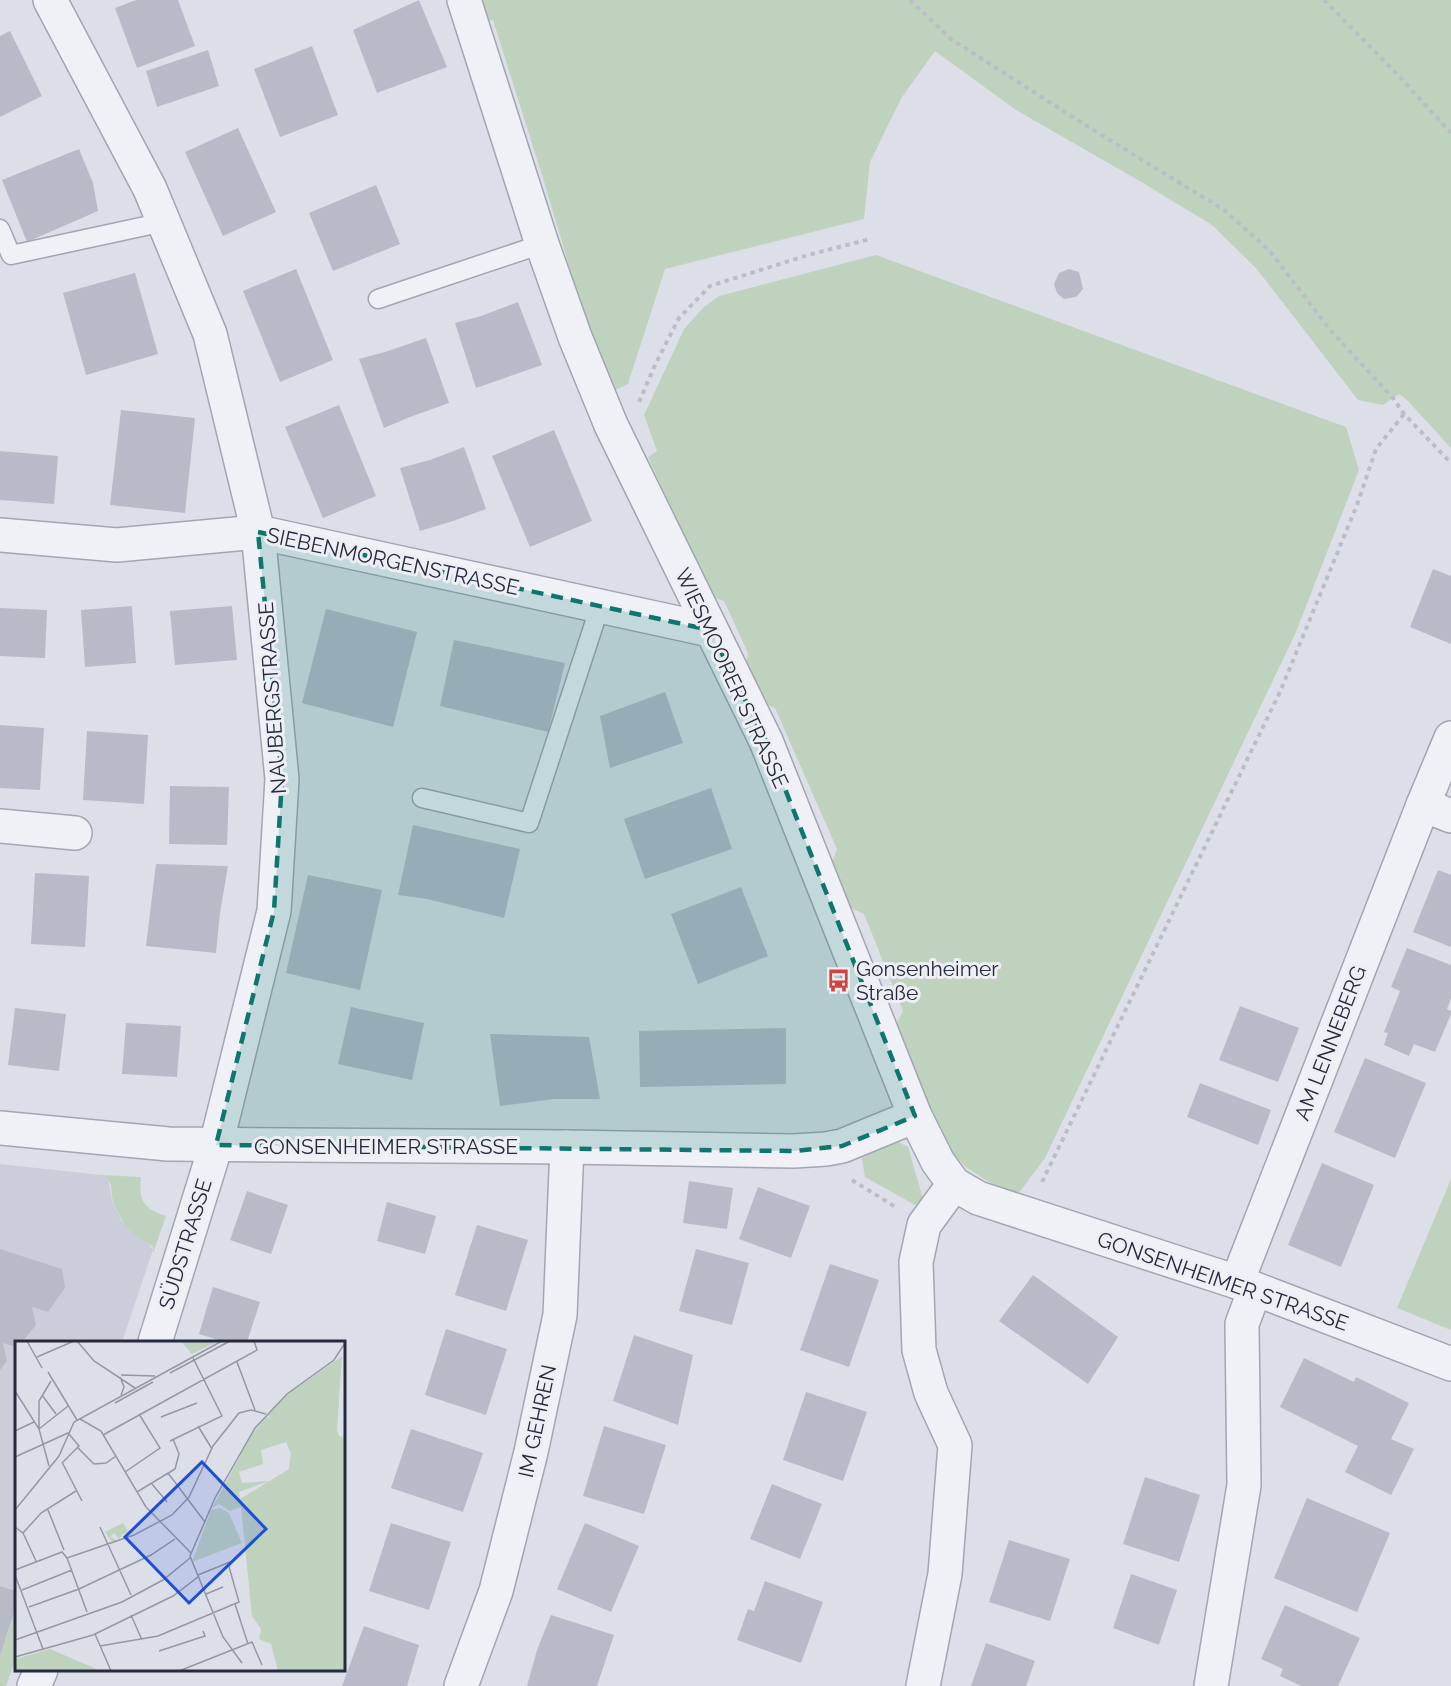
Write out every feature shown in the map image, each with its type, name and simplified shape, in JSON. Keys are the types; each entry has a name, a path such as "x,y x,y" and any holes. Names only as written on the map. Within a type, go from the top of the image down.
{"street":[{"name":"NAUBERGSTRASSE","path":"50,0 150,189 210,333 258,532 282,779 274,911 216,1145"},
{"name":"WIESMOORER STRASSE","path":"464,0 574,337 611,425 766,741 915,1116"},
{"name":"SIEBENMORGENSTRASSE","path":"0,535 117,545 258,532 710,630"},
{"name":"AM LENNEBERG","path":"1211,1686 1244,1485 1242,1324 1246,1285 1437,810 1451,738"},
{"path":"0,826 75,833"},
{"name":"GONSENHEIMER STRASSE","path":"0,1128 168,1144 794,1151 842,1146 915,1116 938,1162 954,1184 978,1198 1246,1285 1451,1364"},
{"name":"SÜDSTRASSE","path":"155,1341 216,1145"},
{"name":"IM GEHREN","path":"460,1686 496,1591 531,1452 560,1315 567,1147"},
{"path":"923,1686 945,1574 955,1445 932,1393 918,1350 916,1262 924,1225 954,1184"},
{"path":"34,1686 41,1671"}],"lane":[{"path":"0,228 11,255 164,222"},
{"path":"378,299 542,244"},
{"path":"422,798 529,823 600,606"}],"path":[{"path":"910,0 951,39 1224,210 1269,250 1331,331 1393,398 1404,414 1451,463"},
{"path":"1324,0 1451,133"},
{"path":"611,425 638,405 679,318 710,286 808,255 870,239"},
{"path":"1045,1176 1280,692 1357,505 1376,450 1404,414"},
{"path":"842,1146 849,1178 924,1225"}],"highlighted area":[{"path":"258,532 710,630 766,741 915,1116 842,1146 794,1151 216,1145 274,911 282,779"}],"shaded area":[{"path":"0,1164 101,1175 108,1178 112,1201 121,1220 153,1250 122,1341 15,1341 15,1591 0,1586"}],"green space":[{"path":"478,0 1451,0 1451,448 1399,394 1383,405 1358,400 1256,268 1212,225 1016,110 935,51 902,97 870,162 864,219 665,269 628,384 607,394 493,20 486,21"},
{"path":"876,255 1346,427 1359,470 1296,632 1045,1158 1018,1194 992,1184 966,1167 948,1149 933,1120 896,1025 903,1011 864,914 840,903 827,876 837,849 775,708 757,700 744,680 748,653 724,601 711,596 648,457 657,451 644,415 684,329 704,307 719,296"},
{"path":"894,1140 908,1147 924,1202 915,1205 865,1177 860,1148"},
{"path":"101,1175 141,1177 144,1202 152,1210 166,1216 153,1253 153,1247 136,1236 123,1222 114,1204 109,1180"},
{"path":"1451,1179 1451,1330 1397,1308"},
{"path":"15,1612 15,1661 6,1686 0,1686 0,1656"}],"building":[{"path":"136,0 178,0 195,46 137,68 115,8"},
{"path":"419,0 447,67 377,93 353,30"},
{"path":"10,31 42,96 0,117 0,36"},
{"path":"312,46 338,115 280,137 254,69"},
{"path":"208,50 219,86 157,107 146,71"},
{"path":"238,128 276,212 223,236 185,152"},
{"path":"79,149 93,183 98,211 27,242 2,180"},
{"path":"376,185 400,244 333,271 309,213"},
{"path":"296,269 333,360 280,382 243,291"},
{"path":"1069,269 1079,272 1083,289 1076,297 1064,299 1057,293 1054,284 1059,273"},
{"path":"135,273 158,354 86,375 63,293"},
{"path":"518,302 542,365 476,388 455,323"},
{"path":"426,338 449,403 384,428 359,359"},
{"path":"339,405 376,496 323,518 285,427"},
{"path":"121,410 195,418 185,513 110,505"},
{"path":"554,430 592,521 530,547 492,456"},
{"path":"464,447 486,509 420,531 400,468"},
{"path":"0,451 58,456 54,504 0,500"},
{"path":"1433,569 1451,576 1451,644 1410,627"},
{"path":"132,606 136,663 85,667 81,610"},
{"path":"232,606 237,660 175,665 170,611"},
{"path":"0,608 47,610 45,658 0,656"},
{"path":"326,609 417,632 393,727 302,703"},
{"path":"454,640 565,663 548,732 440,706"},
{"path":"665,692 683,743 610,768 600,716"},
{"path":"0,725 44,728 40,790 0,788"},
{"path":"87,731 148,735 144,804 83,800"},
{"path":"170,786 229,787 227,845 169,844"},
{"path":"711,788 732,849 645,879 624,819"},
{"path":"413,825 520,849 504,918 427,899 398,895"},
{"path":"156,864 228,866 216,953 146,946"},
{"path":"1438,870 1451,875 1451,947 1413,932"},
{"path":"35,873 89,876 85,947 31,944"},
{"path":"308,875 382,890 360,990 286,973"},
{"path":"741,887 768,956 698,984 671,914"},
{"path":"1407,948 1451,965 1451,998 1447,1009 1451,1011 1451,1014 1435,1052 1414,1044 1409,1056 1384,1045 1388,1033 1384,1032 1400,991 1391,987"},
{"path":"1240,1006 1299,1028 1278,1082 1219,1060"},
{"path":"351,1007 424,1023 412,1080 338,1064"},
{"path":"15,1008 66,1014 59,1071 8,1065"},
{"path":"126,1023 181,1026 177,1077 122,1074"},
{"path":"786,1028 786,1084 640,1087 639,1031"},
{"path":"490,1034 589,1037 600,1099 554,1099 500,1106"},
{"path":"1365,1058 1426,1083 1395,1158 1334,1132"},
{"path":"1200,1083 1271,1110 1258,1145 1187,1117"},
{"path":"1322,1163 1374,1185 1341,1267 1288,1245"},
{"path":"689,1181 733,1188 727,1229 683,1223"},
{"path":"758,1187 810,1206 791,1258 739,1239"},
{"path":"247,1191 288,1205 271,1254 230,1240"},
{"path":"387,1202 436,1216 425,1254 377,1241"},
{"path":"477,1225 528,1240 506,1311 455,1295"},
{"path":"0,1249 62,1269 65,1288 48,1312 32,1307 36,1325 23,1341 15,1341 15,1347 3,1343 7,1361 0,1370"},
{"path":"696,1249 749,1263 732,1325 679,1311"},
{"path":"830,1264 879,1280 849,1367 800,1350"},
{"path":"1033,1275 1118,1337 1088,1384 999,1321"},
{"path":"213,1287 260,1302 247,1341 222,1341 199,1334"},
{"path":"446,1329 507,1349 486,1415 425,1395"},
{"path":"634,1335 693,1355 678,1425 613,1401"},
{"path":"1304,1358 1354,1382 1356,1377 1409,1403 1391,1439 1414,1449 1391,1495 1345,1472 1358,1446 1280,1407"},
{"path":"806,1392 867,1412 843,1481 783,1460"},
{"path":"604,1426 666,1445 644,1514 583,1496"},
{"path":"411,1429 483,1453 463,1512 391,1488"},
{"path":"1145,1477 1200,1495 1179,1562 1123,1544"},
{"path":"772,1484 822,1504 800,1559 750,1539"},
{"path":"1307,1498 1390,1533 1357,1612 1274,1578"},
{"path":"391,1523 451,1542 429,1610 369,1591"},
{"path":"585,1523 639,1546 611,1612 557,1589"},
{"path":"1009,1540 1070,1559 1050,1621 989,1602"},
{"path":"1131,1574 1177,1590 1159,1645 1113,1628"},
{"path":"765,1581 823,1602 801,1663 737,1640 748,1609 754,1611"},
{"path":"0,1586 15,1591 15,1610 0,1656"},
{"path":"1285,1605 1360,1638 1338,1686 1301,1686 1280,1676 1283,1669 1261,1659"},
{"path":"551,1615 614,1635 597,1686 527,1686 537,1650"},
{"path":"364,1626 419,1645 407,1686 342,1686"},
{"path":"986,1643 1035,1661 1026,1686 971,1686"}],"place":[{"name":"Gonsenheimer Straße","path":"838,980"}]}
